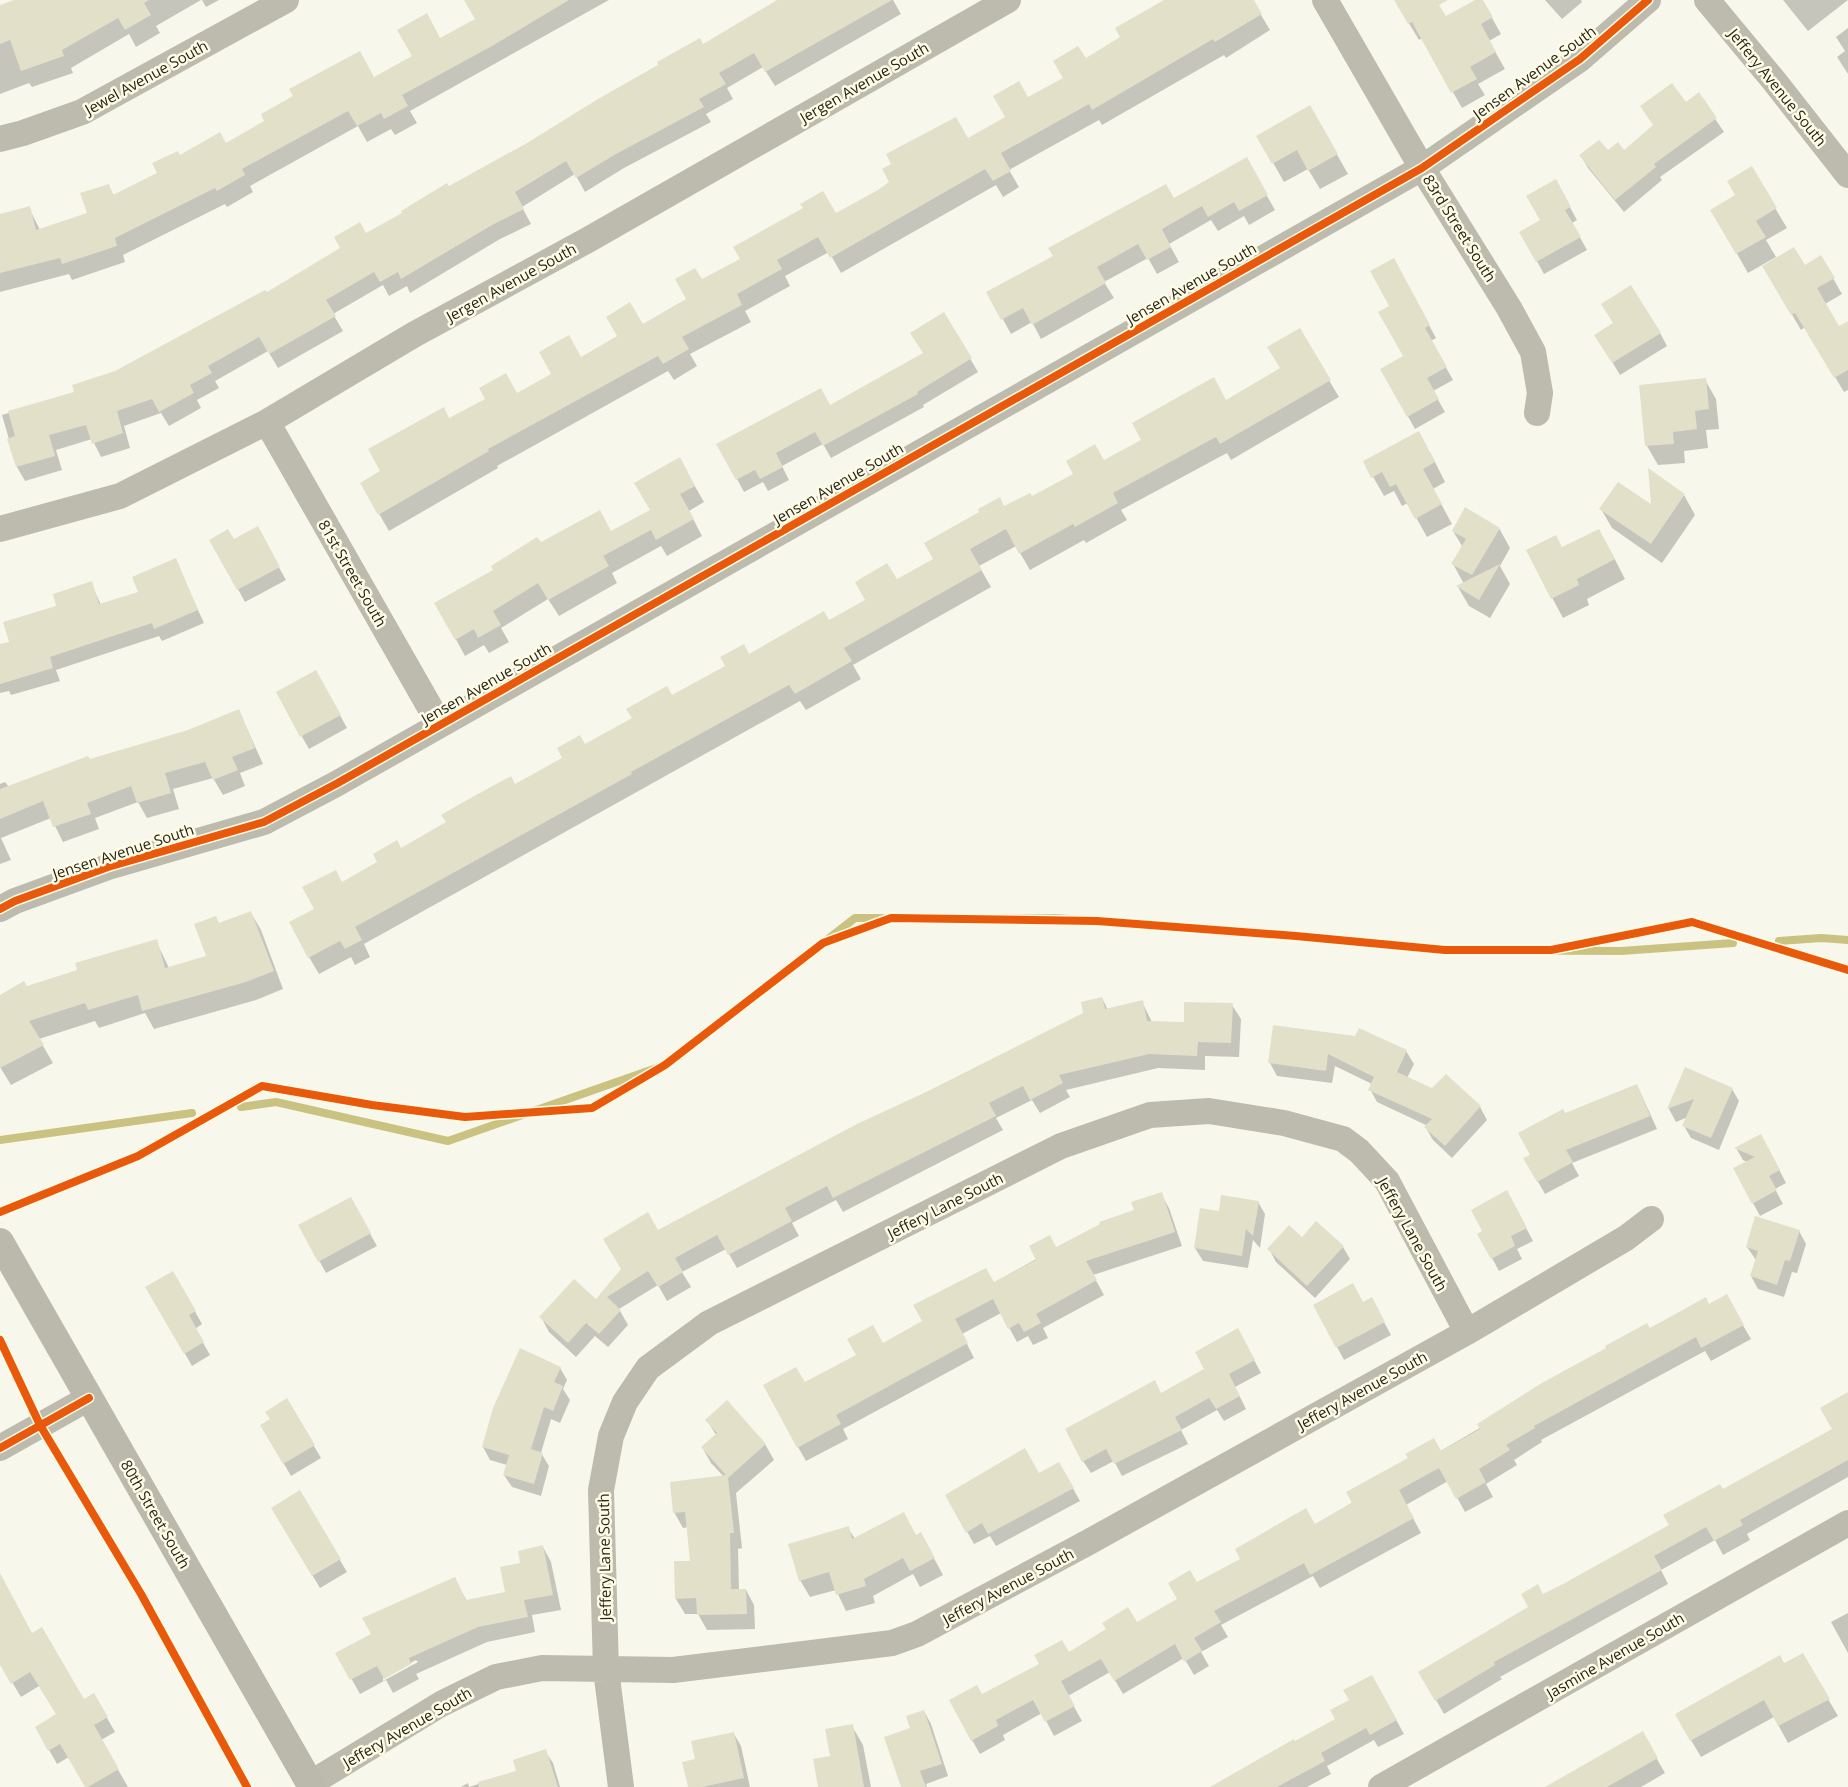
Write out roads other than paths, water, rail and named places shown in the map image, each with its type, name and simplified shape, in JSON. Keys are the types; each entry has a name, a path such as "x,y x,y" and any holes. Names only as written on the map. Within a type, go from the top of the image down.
{"main road":[{"name":"80th Street South","path":"0,1242 312,1785"}],"street":[{"name":"Jewel Avenue South","path":"0,139 24,134 82,112 286,0"},
{"name":"Jergen Avenue South","path":"0,530 120,496 267,422 415,334 586,241 1008,0"},
{"name":"83rd Street South","path":"1325,0 1422,168 1509,308 1533,352 1540,393 1537,413"},
{"name":"Jensen Avenue South","path":"0,909 15,901 108,867 264,822 336,784 1422,168 1580,59 1648,0"},
{"name":"Jeffery Avenue South","path":"1708,0 1848,175"},
{"name":"81st Street South","path":"267,422 440,725"},
{"name":"Jeffery Lane South","path":"621,1787 606,1670 602,1490 611,1436 625,1402 648,1368 709,1323 1061,1146 1150,1115 1209,1111 1284,1122 1343,1139 1359,1151 1387,1181 1467,1332"},
{"name":"Jeffery Avenue South","path":"312,1785 441,1704 496,1678 542,1668 673,1670 892,1643 917,1634 1087,1543 1467,1332 1626,1238 1652,1219"},
{"path":"0,1448 89,1398"},
{"name":"Jasmine Avenue South","path":"1381,1787 1848,1523"}],"waterway":[{"path":"241,1107 276,1102 448,1141 665,1065 855,918 1055,918 1246,931 1445,950 1621,951 1733,943"},
{"path":"1779,941 1821,938 1848,940"},
{"path":"0,1140 192,1113"}]}
